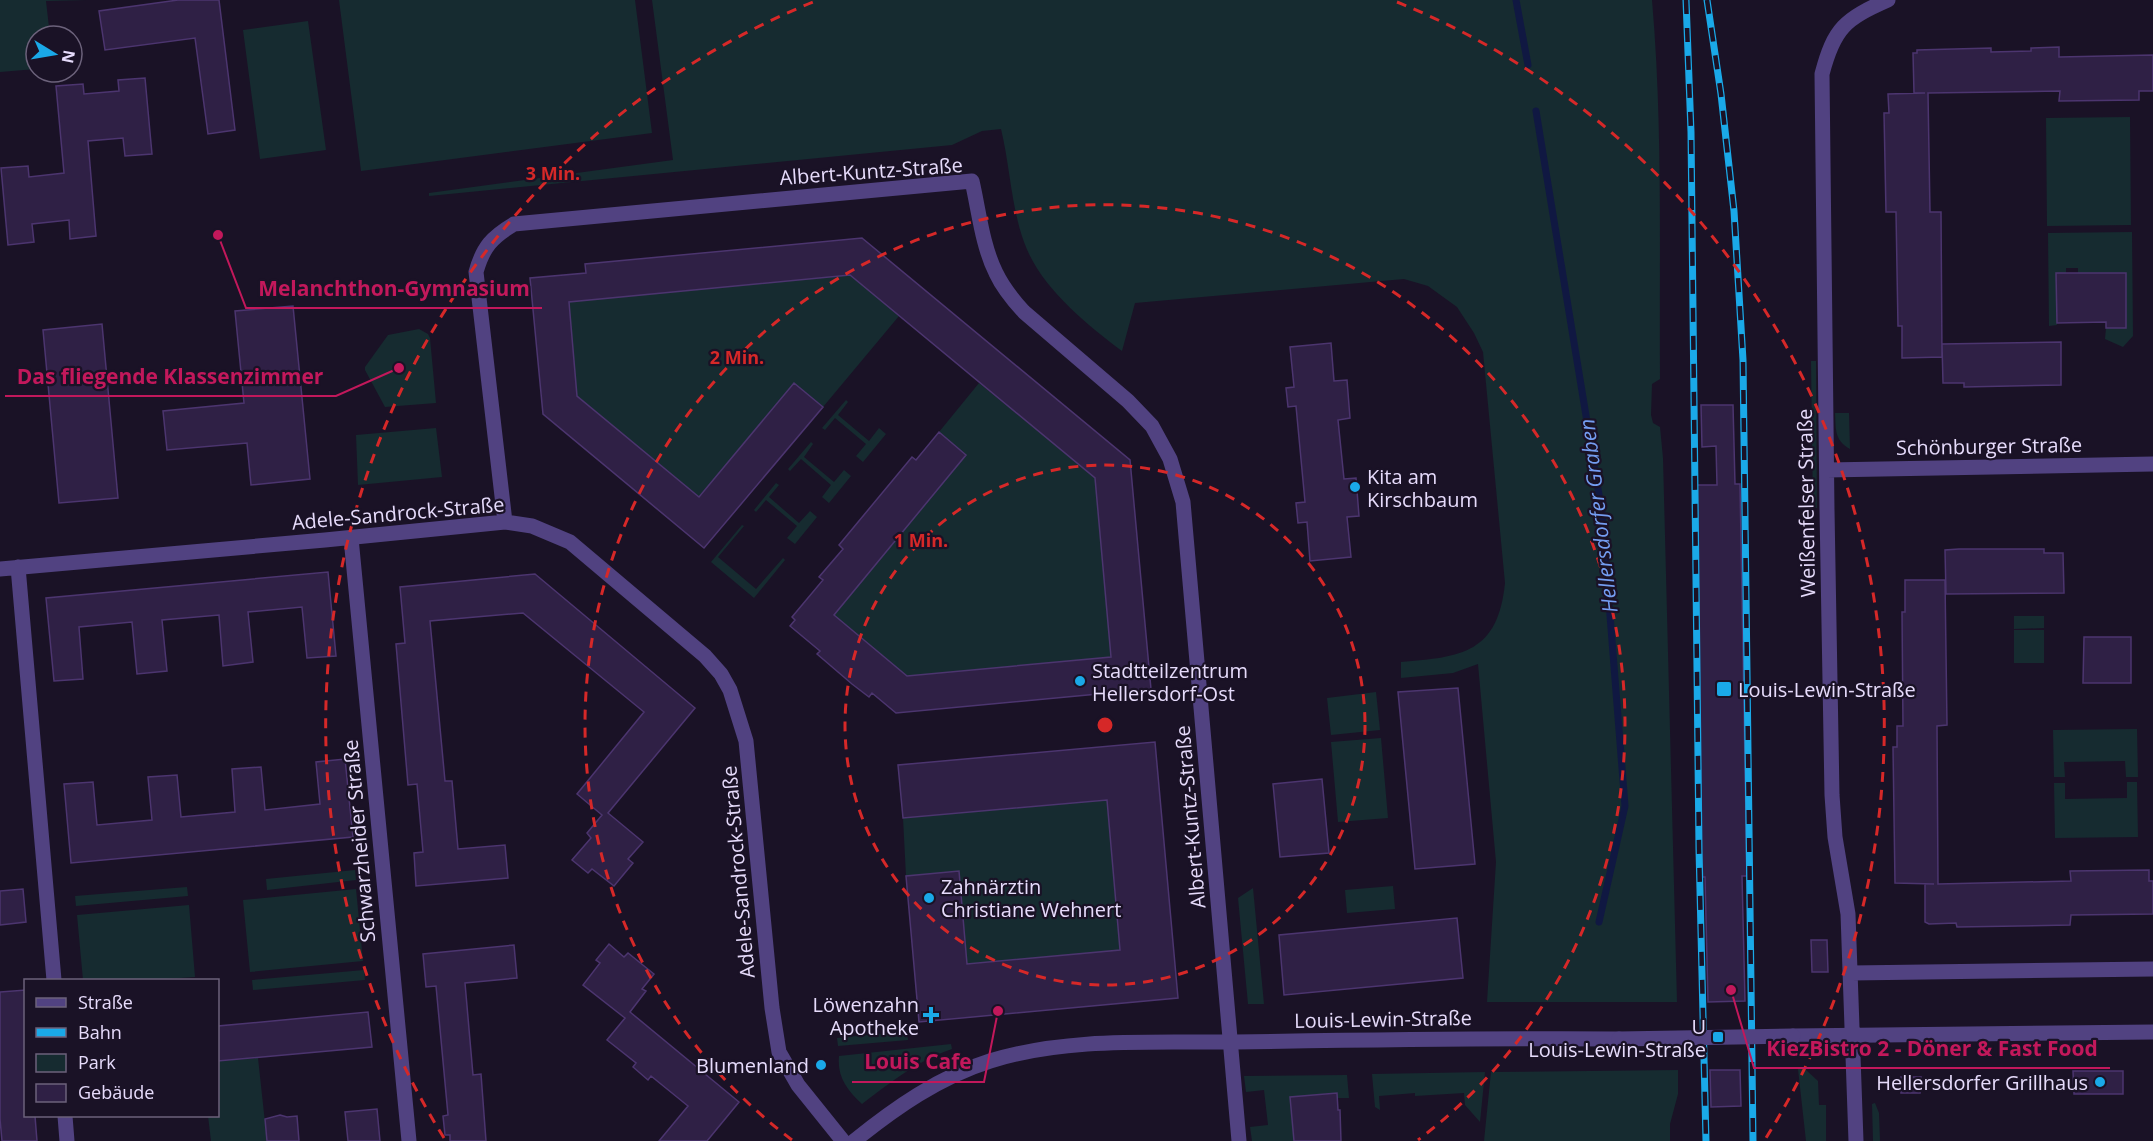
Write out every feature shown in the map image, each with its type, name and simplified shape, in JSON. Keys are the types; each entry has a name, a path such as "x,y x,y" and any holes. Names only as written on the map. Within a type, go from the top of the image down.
{"street":[{"name":"Weißenfelser Straße","path":"1856,1141 1848,914 1835,837 1833,795 1822,74 1829,47 1845,25 1860,12 1888,0"},
{"name":"Albert-Kuntz-Straße","path":"505,522 476,272 486,245 498,233 514,224 972,181 985,241 996,273 1010,296 1024,312 1128,401 1152,426 1170,459 1183,502 1231,1042"},
{"name":"Schönburger Straße","path":"1827,470 2153,464"},
{"name":"Adele-Sandrock-Straße","path":"0,569 505,522 532,526 570,542 705,656 721,674 730,690 739,714 748,752 772,1008 779,1052 798,1085 843,1141"},
{"name":"Schwarzheider Straße","path":"351,538 409,1141"},
{"path":"18,567 54,979"},
{"path":"1851,973 2153,969"},
{"name":"Louis-Lewin-Straße","path":"854,1141 913,1097 952,1075 990,1061 1062,1047 1231,1042 2153,1032"},
{"path":"1231,1042 1239,1141"},
{"path":"65,1117 68,1141"}],"green space":[{"path":"0,0 87,0 46,1 49,24 24,24 24,70 0,72"},
{"path":"339,0 635,0 652,133 361,171"},
{"path":"652,0 1652,0 1659,142 1660,379 1652,384 1651,415 1653,423 1660,427 1663,458 1677,1002 1487,1002 1496,862 1478,664 1453,673 1401,678 1401,662 1459,653 1473,647 1485,637 1494,624 1501,606 1505,583 1483,352 1457,307 1428,286 1404,279 1135,303 1122,351 1065,303 1052,289 1031,258 1016,214 1001,129 982,131 952,145 429,196 429,193 673,160"},
{"path":"308,21 326,150 260,159 243,30"},
{"path":"2130,117 2131,225 2047,226 2046,118"},
{"path":"2132,232 2133,336 2123,347 2105,339 2106,328 2126,327 2125,273 2112,273 2106,278 2105,273 2078,273 2078,268 2066,268 2066,273 2056,273 2057,325 2049,326 2048,233"},
{"path":"850,275 899,316 823,407 794,383 699,497 577,396 568,293 589,300"},
{"path":"419,329 428,334 430,338 436,403 385,407 365,367 388,335"},
{"path":"1811,361 1816,361 1817,508 1813,508"},
{"path":"979,383 1095,478 1111,657 907,676 834,615 966,455 939,432"},
{"path":"846,400 848,402 838,415 869,441 879,428 886,434 863,462 856,456 866,444 835,418 825,430 822,428"},
{"path":"1835,413 1849,413 1850,449 1838,438"},
{"path":"436,428 442,477 358,485 356,435"},
{"path":"811,442 813,444 804,457 834,482 844,470 851,476 829,503 822,497 831,485 801,459 790,471 788,469"},
{"path":"776,483 779,485 769,497 799,523 810,511 817,517 795,544 787,538 797,526 766,500 756,512 754,510"},
{"path":"742,525 744,526 718,557 756,589 783,558 785,560 754,598 711,562"},
{"path":"2014,616 2044,616 2044,628 2014,629"},
{"path":"2014,630 2044,630 2044,663 2014,663"},
{"path":"1376,692 1380,730 1331,735 1327,698"},
{"path":"2137,729 2138,777 2126,777 2125,761 2064,762 2065,777 2054,777 2053,730"},
{"path":"1381,738 1388,818 1338,822 1331,742"},
{"path":"2127,782 2137,782 2138,837 2055,838 2054,783 2065,783 2065,799 2127,798"},
{"path":"1107,800 1120,950 967,964 959,872 906,876 903,818"},
{"path":"355,870 356,880 267,890 266,879"},
{"path":"1393,886 1395,909 1347,913 1345,890"},
{"path":"187,887 188,896 76,906 75,896"},
{"path":"1253,888 1264,1004 1248,1004 1238,898"},
{"path":"356,889 363,961 250,972 243,900"},
{"path":"189,905 195,977 83,979 77,915"},
{"path":"364,970 365,980 253,990 252,980"},
{"path":"907,1031 908,1040 838,1046 837,1038"},
{"path":"951,1044 952,1049 916,1066 862,1104 841,1077 839,1056"},
{"path":"258,1058 267,1141 211,1141 208,1117 219,1117 219,1061"},
{"path":"1798,1069 1805,1069 1818,1081 1819,1105 1826,1105 1826,1141 1806,1141"},
{"path":"1678,1070 1678,1094 1670,1124 1670,1141 1484,1141 1491,1072"},
{"path":"1485,1072 1480,1122 1465,1105 1464,1093 1379,1096 1380,1110 1375,1107 1372,1074"},
{"path":"1347,1075 1349,1098 1337,1098 1336,1093 1290,1097 1294,1141 1252,1141 1250,1127 1268,1125 1264,1090 1246,1092 1244,1076"},
{"path":"1875,1103 1879,1113 1880,1141 1873,1141 1872,1104"}],"building":[{"path":"178,0 219,0 235,130 208,134 195,38 105,50 99,11"},
{"path":"2059,47 2059,57 2153,55 2153,91 2139,91 2139,100 2059,101 2060,91 1928,93 1930,212 1941,212 1942,357 1902,358 1902,326 1898,326 1896,212 1886,212 1884,113 1889,113 1888,94 1925,93 1914,93 1913,53 1917,53 1917,50 1991,48 1991,52 2031,51 2031,48"},
{"path":"145,78 152,154 125,156 123,138 88,141 96,236 70,239 69,220 32,224 34,242 8,245 1,168 28,166 29,177 64,173 56,86 83,84 84,94 119,91 118,80"},
{"path":"862,238 1130,460 1151,689 896,713 872,693 869,697 852,684 817,654 820,651 790,626 795,620 792,617 823,580 819,577 843,549 839,545 912,457 916,460 939,432 966,455 834,615 907,676 1111,657 1095,478 850,275 569,302 577,396 699,497 794,383 823,407 704,548 543,414 530,278 586,273 585,264"},
{"path":"2056,273 2126,273 2126,328 2106,328 2106,322 2057,323"},
{"path":"293,306 310,479 251,485 247,443 167,450 163,411 244,403 235,311"},
{"path":"102,324 118,498 59,503 43,330"},
{"path":"2061,342 2061,385 1964,387 1964,383 1943,383 1942,344"},
{"path":"1331,343 1334,381 1347,380 1350,418 1338,420 1344,479 1356,478 1359,516 1347,517 1351,557 1310,561 1307,522 1298,523 1296,503 1305,502 1296,406 1288,407 1286,388 1294,387 1290,347"},
{"path":"1701,405 1733,405 1735,484 1740,484 1747,876 1742,876 1745,1001 1708,1002 1705,877 1699,877 1693,485 1717,485 1716,446 1702,447"},
{"path":"2044,549 2044,553 2063,553 2064,593 1946,594 1945,550"},
{"path":"328,572 336,656 307,658 302,607 248,612 253,662 223,666 219,615 162,620 167,671 137,674 132,622 79,627 83,679 54,681 46,598"},
{"path":"535,574 695,708 608,813 643,842 628,859 633,863 614,886 592,869 588,873 572,860 591,838 587,833 602,815 577,794 644,712 523,613 430,621 445,781 452,781 458,849 505,845 508,878 416,886 414,853 423,852 417,784 408,785 396,644 405,643 400,587"},
{"path":"1905,580 1945,580 1947,725 1937,726 1938,884 2071,881 2070,871 2149,870 2149,881 2153,881 2153,914 2071,915 2070,925 1957,927 1956,923 1929,924 1925,922 1925,884 1934,884 1895,883 1893,747 1897,747 1897,726 1903,726 1902,612 1905,612"},
{"path":"2084,637 2131,637 2131,683 2083,683"},
{"path":"1458,688 1475,864 1415,869 1398,692"},
{"path":"1155,742 1178,998 919,1022 906,876 959,871 967,964 1120,950 1107,800 903,818 898,765"},
{"path":"345,759 353,837 71,863 64,784 93,782 97,825 152,820 148,777 177,775 181,817 235,812 232,769 261,767 265,810 320,804 316,762"},
{"path":"1322,779 1329,853 1280,857 1273,784"},
{"path":"23,889 26,922 0,925 0,891"},
{"path":"1457,918 1463,978 1284,995 1279,935"},
{"path":"1811,940 1827,940 1828,972 1812,972"},
{"path":"609,944 624,957 628,953 654,974 642,989 646,991 630,1012 739,1102 707,1141 659,1141 688,1106 651,1076 648,1080 633,1067 636,1063 607,1040 625,1018 583,985 600,963 596,960"},
{"path":"514,945 517,978 465,983 473,1075 481,1074 486,1141 450,1141 450,1135 445,1135 443,1116 448,1115 436,986 426,987 423,954"},
{"path":"24,990 24,1117 35,1117 37,1141 2,1141 0,992"},
{"path":"368,1012 372,1047 219,1061 219,1026"},
{"path":"1710,1070 1740,1070 1741,1106 1711,1107"},
{"path":"2073,1071 2123,1071 2123,1094 2074,1094"},
{"path":"1901,1077 1921,1077 1920,1093 1901,1093"},
{"path":"1337,1093 1341,1141 1294,1141 1290,1097"},
{"path":"377,1109 380,1141 348,1141 345,1112"},
{"path":"280,1115 297,1116 299,1141 267,1141 265,1119"}],"waterway":[{"name":"Hellersdorfer Graben","path":"1516,0 1528,65"},
{"name":"Hellersdorfer Graben","path":"1536,111 1602,513 1625,806 1599,922"}],"railway":[{"path":"1686,0 1691,132 1699,849 1706,1141"},
{"path":"1707,0 1721,94 1734,211 1743,360 1753,1141"}],"place":[{"name":"Melanchthon-Gymnasium","path":"218,235"},
{"name":"Das fliegende Klassenzimmer","path":"399,368"},
{"name":"Kita am Kirschbaum","path":"1355,487"},
{"name":"Stadtteilzentrum Hellersdorf-Ost","path":"1080,681"},
{"name":"Louis-Lewin-Straße","path":"1724,689"},
{"name":"Zahnärztin Christiane Wehnert","path":"929,898"},
{"name":"KiezBistro 2 - Döner & Fast Food","path":"1731,990"},
{"name":"Louis Cafe","path":"998,1011"},
{"name":"Löwenzahn Apotheke","path":"931,1015"},
{"name":"U Louis-Lewin-Straße","path":"1718,1037"},
{"name":"Blumenland","path":"821,1065"},
{"name":"Hellersdorfer Grillhaus","path":"2100,1082"}]}
